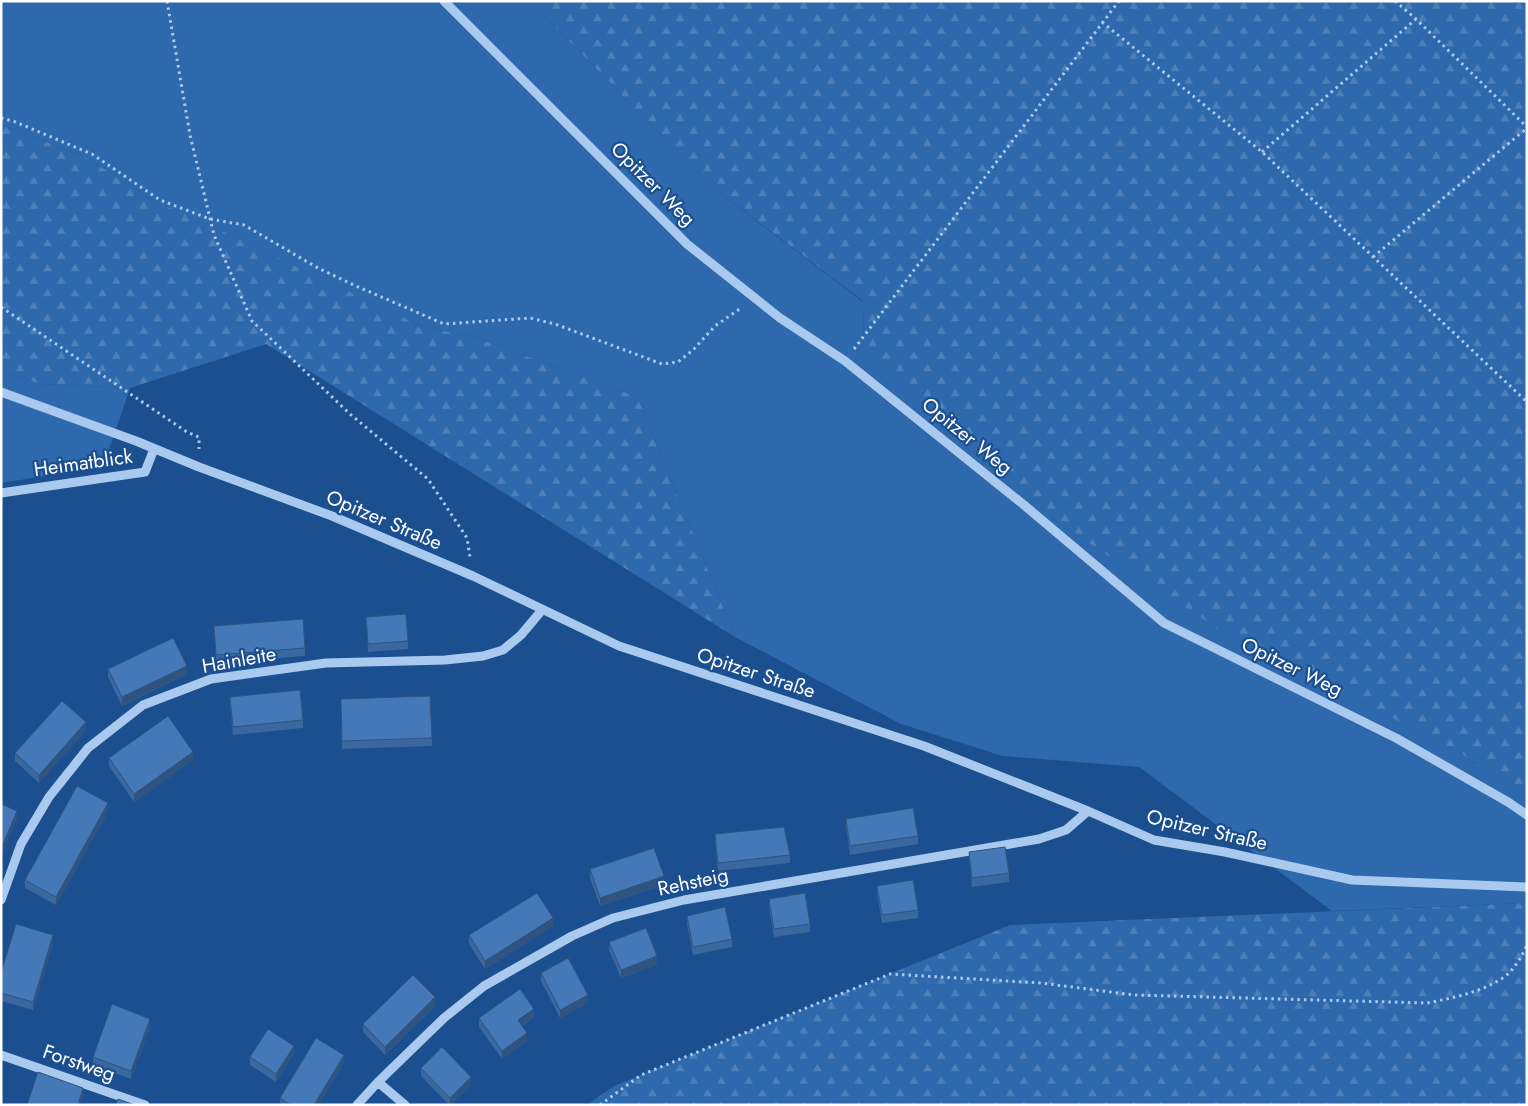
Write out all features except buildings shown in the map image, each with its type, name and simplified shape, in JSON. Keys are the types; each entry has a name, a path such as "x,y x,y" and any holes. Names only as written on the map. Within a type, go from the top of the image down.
{"street":[{"name":"Opitzer Weg","path":"444,1 687,244 780,318 845,361 1024,505 1164,623 1396,738 1508,802 1527,815"},
{"name":"Opitzer Straße","path":"1,392 332,516 473,576 619,646 924,746 1088,811 1154,840 1225,852 1352,880 1527,887"},
{"name":"Heimatblick","path":"1,492 145,472 154,449"},
{"name":"Hainleite","path":"1,900 21,844 50,797 88,748 143,705 211,679 326,663 445,660 483,656 503,650 521,635 542,610"},
{"name":"Rehsteig","path":"357,1105 444,1018 484,986 572,936 612,918 684,900 1039,839 1066,830 1088,811"},
{"name":"Forstweg","path":"1,1054 145,1105"},
{"path":"378,1082 405,1105"}],"path":[{"path":"167,1 190,135 210,219 214,234 252,321 350,414 428,479 467,538 473,576"},
{"path":"845,361 1119,1"},
{"path":"1373,257 1527,127 1395,1"},
{"path":"1262,152 1416,19"},
{"path":"1102,22 1262,152 1527,402"},
{"path":"1,118 92,154 160,200 210,219 244,225 325,272 444,324 530,318 555,324 662,364 678,362 694,350 715,326 741,307 757,299"},
{"path":"1,307 187,432 199,437 199,467"},
{"path":"600,1105 641,1075 890,974 1041,983 1134,995 1427,1003 1464,995 1502,979 1519,961 1527,946"}],"green space":[{"path":"1,1 530,1 711,186 863,302 864,357 1458,751 1527,802 1527,903 1332,911 1139,767 1003,756 901,724 735,637 638,397 471,336 423,327 180,212 160,205 89,159 1,124"},
{"path":"530,1 1527,1 1527,802 1458,751 1227,635 1083,539 864,357 863,301 711,186"},
{"path":"1,124 89,159 160,205 180,211 423,327 471,336 638,397 735,637 266,344 130,388 40,384 1,370"},
{"path":"1,370 40,384 130,388 103,467 1,483"},
{"path":"1527,903 1527,1105 587,1105 614,1086 1010,925"}]}
